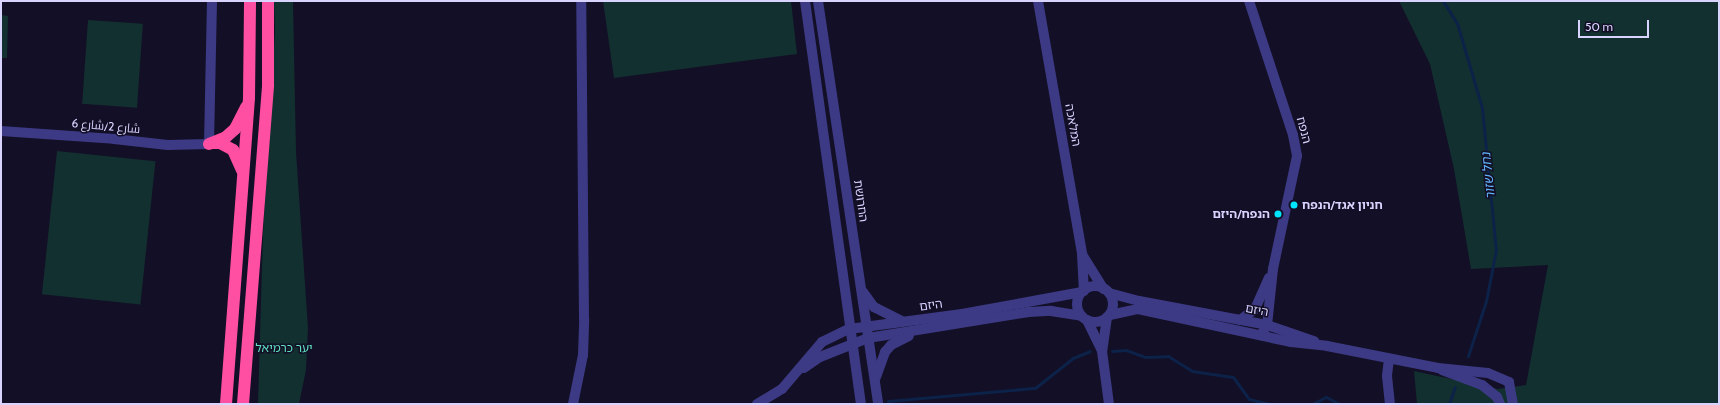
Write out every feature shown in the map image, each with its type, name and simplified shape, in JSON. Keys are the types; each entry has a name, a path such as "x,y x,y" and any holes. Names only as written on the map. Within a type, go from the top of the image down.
{"highway":[{"path":"226,404 249,98 250,1"},
{"path":"243,404 266,107 268,1"},
{"path":"209,144 235,130 249,98"},
{"path":"209,144 220,143 233,150 244,176"}],"street":[{"path":"209,144 212,1"},
{"path":"573,404 584,355 581,1"},
{"path":"805,1 849,329 861,404"},
{"name":"החרושת","path":"818,1 878,404"},
{"name":"המלאכה","path":"1038,1 1082,254 1083,291 1078,303 1084,318 1102,351"},
{"name":"הנפח","path":"1249,1 1293,135 1297,156 1273,269 1267,325 1261,335"},
{"name":"شارع 2/شارع 6","path":"1,131 114,139 168,146 209,144"},
{"name":"המלאכה","path":"1082,254 1113,304 1108,316 1102,351 1110,404"},
{"name":"הנפח","path":"1240,320 1255,309 1273,269"},
{"path":"1083,291 1093,287 1106,291"},
{"path":"862,290 874,307 904,322"},
{"name":"היזם","path":"757,404 782,389 799,371 822,342 849,329 962,314 1083,291"},
{"name":"היזם","path":"1106,291 1267,325 1327,346"},
{"name":"היזם","path":"1108,316 1138,309 1291,342 1327,346 1438,368"},
{"name":"היזם","path":"799,371 820,357 852,346 868,338 958,326 1029,312 1051,311 1084,318"},
{"path":"958,326 962,314"},
{"path":"1084,318 1095,322 1108,316"},
{"path":"875,384 879,365 885,352 902,338 919,332"},
{"path":"1389,359 1387,376 1390,404"},
{"path":"1438,368 1482,385 1497,397 1500,404"},
{"path":"1438,368 1471,369 1502,378 1509,382 1513,404"}],"green space":[{"name":"יער כרמיאל","path":"274,1 293,1 296,152 308,328 306,370 299,404 258,404 263,233 275,31"},
{"path":"603,1 791,1 797,54 614,78"},
{"path":"1399,1 1719,1 1719,404 1417,404 1414,371 1498,389 1526,385 1548,265 1471,269 1454,169 1430,64"},
{"path":"1,15 8,16 7,58 1,58"},
{"path":"88,20 143,24 137,108 82,104"},
{"path":"57,151 155,161 140,305 42,294"}],"waterway":[{"name":"נחל שזור","path":"1443,1 1457,23 1482,108 1496,250 1486,301 1468,356"},
{"path":"1112,351 1126,350 1145,357 1168,356 1192,371 1233,377 1249,399 1269,404"},
{"path":"888,401 1035,388 1073,358 1090,351"},
{"name":"נחל שזור","path":"1449,404 1455,387"},
{"path":"1312,404 1326,397 1340,404"}],"place":[{"name":"חניון אגד/הנפח","path":"1294,205"},
{"name":"הנפח/היזם","path":"1278,214"}]}
